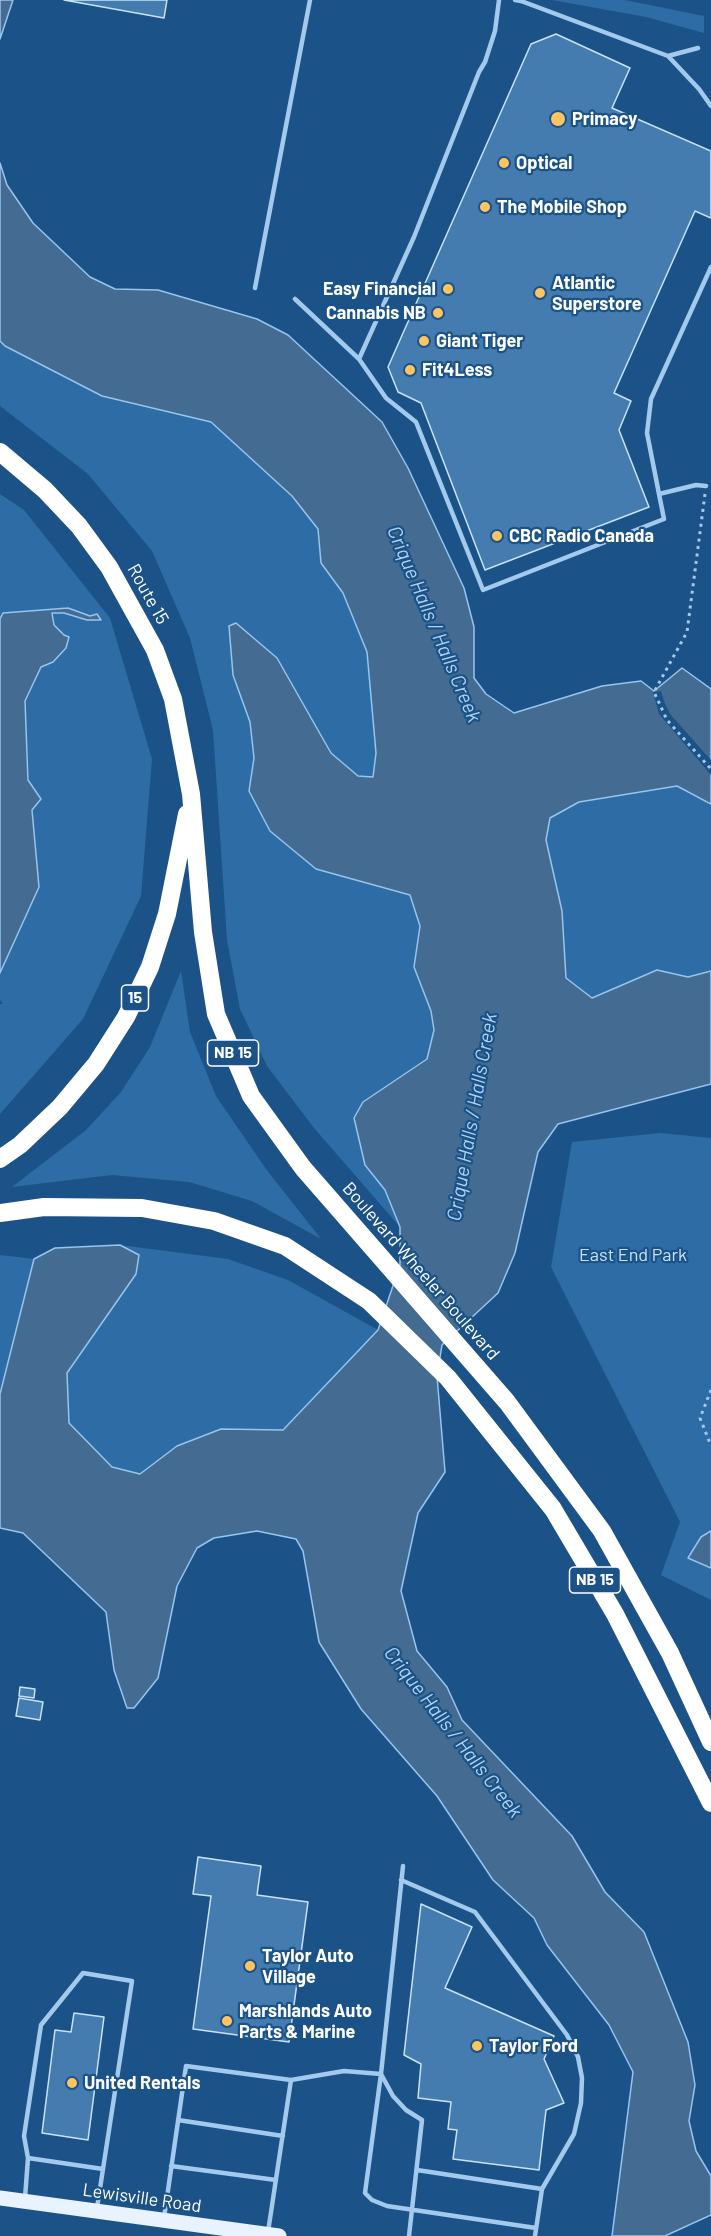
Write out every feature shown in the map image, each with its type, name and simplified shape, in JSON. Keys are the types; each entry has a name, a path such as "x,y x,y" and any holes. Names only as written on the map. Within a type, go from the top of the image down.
{"highway":[{"name":"Route 15","path":"0,452 45,490 79,526 109,567 134,610 155,650 173,699 191,794"},
{"name":"15","path":"0,1159 60,1107 96,1064 126,1017 150,967 167,914 191,794"},
{"name":"Boulevard Wheeler Boulevard","path":"191,794 203,932 216,1014 251,1096 303,1168 507,1402 602,1531 670,1653 711,1742"},
{"name":"NB 15","path":"0,1213 44,1207 142,1208 214,1221 285,1246 369,1301 448,1378 553,1509 615,1614 711,1803"}],"main road":[{"name":"Lewisville Road","path":"0,2198 273,2235"}],"lane":[{"path":"255,288 310,0"},
{"path":"360,359 414,237 479,72 485,62 495,31 499,0"},
{"path":"515,0 521,0 668,56 699,89 711,106"},
{"path":"668,56 698,48"},
{"path":"295,299 360,359 386,398 416,422 483,590 664,519 647,433 651,399 711,267"},
{"path":"659,494 696,484 706,486"},
{"path":"403,1866 381,2074 365,2193 372,2200 387,2206 536,2228"},
{"path":"401,1880 475,1912 567,2035 578,2056 582,2086 574,2134 543,2189 535,2236"},
{"path":"25,2201 28,2158 24,2136 41,2025 83,1973 132,1981 97,2211"},
{"path":"164,2220 186,2066 291,2080 344,2071 381,2074"},
{"path":"381,2074 393,2096 406,2110 422,2120 410,2236"},
{"path":"273,2235 276,2180 291,2080"},
{"path":"178,2120 283,2136"},
{"path":"28,2158 103,2169"},
{"path":"171,2166 276,2180"},
{"path":"417,2170 543,2189"}],"path":[{"path":"706,486 687,632 654,692 667,720 711,769"},
{"path":"711,1390 700,1418 711,1446"}],"green space":[{"path":"552,0 625,0 704,16 704,33 646,17"},
{"path":"0,341 5,346 102,396 211,422 292,496 318,529 321,563 343,593 367,652 376,753 373,777 358,776 331,753 277,658 233,675 250,722 254,759 249,791 316,869 410,895 420,926 414,967 431,1011 434,1030 427,1058 363,1102 365,1165 385,1190 400,1227 314,1128 267,1066 240,1009 227,940 213,730 190,638 152,551 88,474 0,406"},
{"path":"0,494 24,510 110,618 152,759 141,896 83,1019 0,1114 0,1004 3,1004 0,1000 0,973 39,887 32,810 41,799 29,781 25,701 41,666 53,662 66,648 69,637 54,625 52,613 64,613 87,620 101,620 68,608 3,613 0,619"},
{"path":"677,786 711,804 711,971 688,977 656,970 592,998 566,978 562,911 546,840 550,818 579,802"},
{"path":"181,971 190,1032 216,1096 266,1169 321,1239 252,1201 189,1182 112,1175 12,1187 86,1130 121,1092 150,1047"},
{"name":"East End Park","path":"660,1133 711,1138 711,1600 661,1575 680,1522 551,1267 572,1142"},
{"path":"120,1245 228,1259 288,1280 378,1330 282,1430 221,1429 177,1446 140,1474 112,1467 69,1423 67,1373 136,1274 139,1255"},
{"path":"0,1255 34,1259 0,1394"}],"water":[{"path":"0,0 13,0 0,39"},
{"name":"Crique Halls / Halls Creek","path":"0,163 7,185 33,223 90,277 115,289 158,290 257,319 288,335 382,422 408,468 464,588 474,627 474,678 486,694 514,713 602,686 641,681 654,691 682,668 711,689 711,804 677,786 579,802 550,818 546,840 562,911 566,978 592,998 657,970 688,977 711,971 711,1084 558,1124 538,1152 515,1253 498,1293 442,1345 437,1376 445,1472 418,1513 401,1591 417,1651 447,1687 462,1720 572,1836 605,1892 644,1932 688,2042 695,2085 689,2121 696,2151 711,2176 711,2215 665,2236 612,2236 633,2072 609,2025 547,1945 534,1918 493,1880 437,1796 361,1709 319,1642 303,1551 296,1539 257,1531 214,1538 197,1548 177,1586 158,1678 134,1708 127,1708 114,1670 106,1612 23,1533 0,1528 0,1394 34,1259 55,1248 120,1245 139,1255 136,1274 67,1373 69,1423 112,1467 140,1474 177,1446 221,1429 283,1430 378,1330 400,1265 400,1227 385,1190 365,1165 354,1118 363,1102 427,1059 434,1030 431,1011 414,967 420,926 410,895 316,869 270,831 249,791 254,758 250,722 233,675 229,626 236,623 277,658 331,753 358,776 373,777 376,753 367,652 343,593 321,563 318,529 292,496 211,422 102,396 5,346 0,341"},
{"path":"68,608 90,616 97,614 101,620 87,620 64,613 52,613 54,625 69,637 66,648 53,662 41,667 25,701 28,780 41,799 32,810 39,887 0,973 0,619 3,613"},
{"path":"711,1531 711,1568 688,1558 701,1537"}],"pier":[{"path":"661,691 670,714 711,760 711,775 659,714 653,692"}],"building":[{"path":"64,0 167,0 164,18"},
{"name":"Atlantic Superstore","path":"556,34 630,68 612,108 711,151 711,218 695,211 614,393 631,401 619,430 649,507 485,570 421,403 398,392 388,367 531,44"},
{"path":"20,1687 35,1689 34,1698 19,1696"},
{"path":"19,1698 43,1702 40,1720 16,1716"},
{"name":"Taylor Auto Village","path":"198,1857 261,1866 257,1895 308,1902 289,2042 193,2029 211,1896 193,1894"},
{"name":"Taylor Ford","path":"421,1904 472,1927 445,1988 554,2036 544,2059 564,2103 546,2110 539,2170 453,2159 457,2130 448,2129 451,2102 418,2098 421,2064 404,2055"},
{"name":"United Rentals","path":"74,2013 104,2017 88,2140 42,2133 55,2030 71,2032"}],"place":[{"name":"Primacy","path":"558,119"},
{"name":"Optical","path":"504,163"},
{"name":"The Mobile Shop","path":"485,207"},
{"name":"Easy Financial","path":"448,289"},
{"name":"Atlantic Superstore","path":"540,293"},
{"name":"Cannabis NB","path":"438,313"},
{"name":"Giant Tiger","path":"424,341"},
{"name":"Fit4Less","path":"410,370"},
{"name":"CBC Radio Canada","path":"497,536"},
{"name":"Taylor Auto Village","path":"250,1966"},
{"name":"Marshlands Auto Parts & Marine","path":"227,2021"},
{"name":"Taylor Ford","path":"477,2046"},
{"name":"United Rentals","path":"72,2083"}]}
